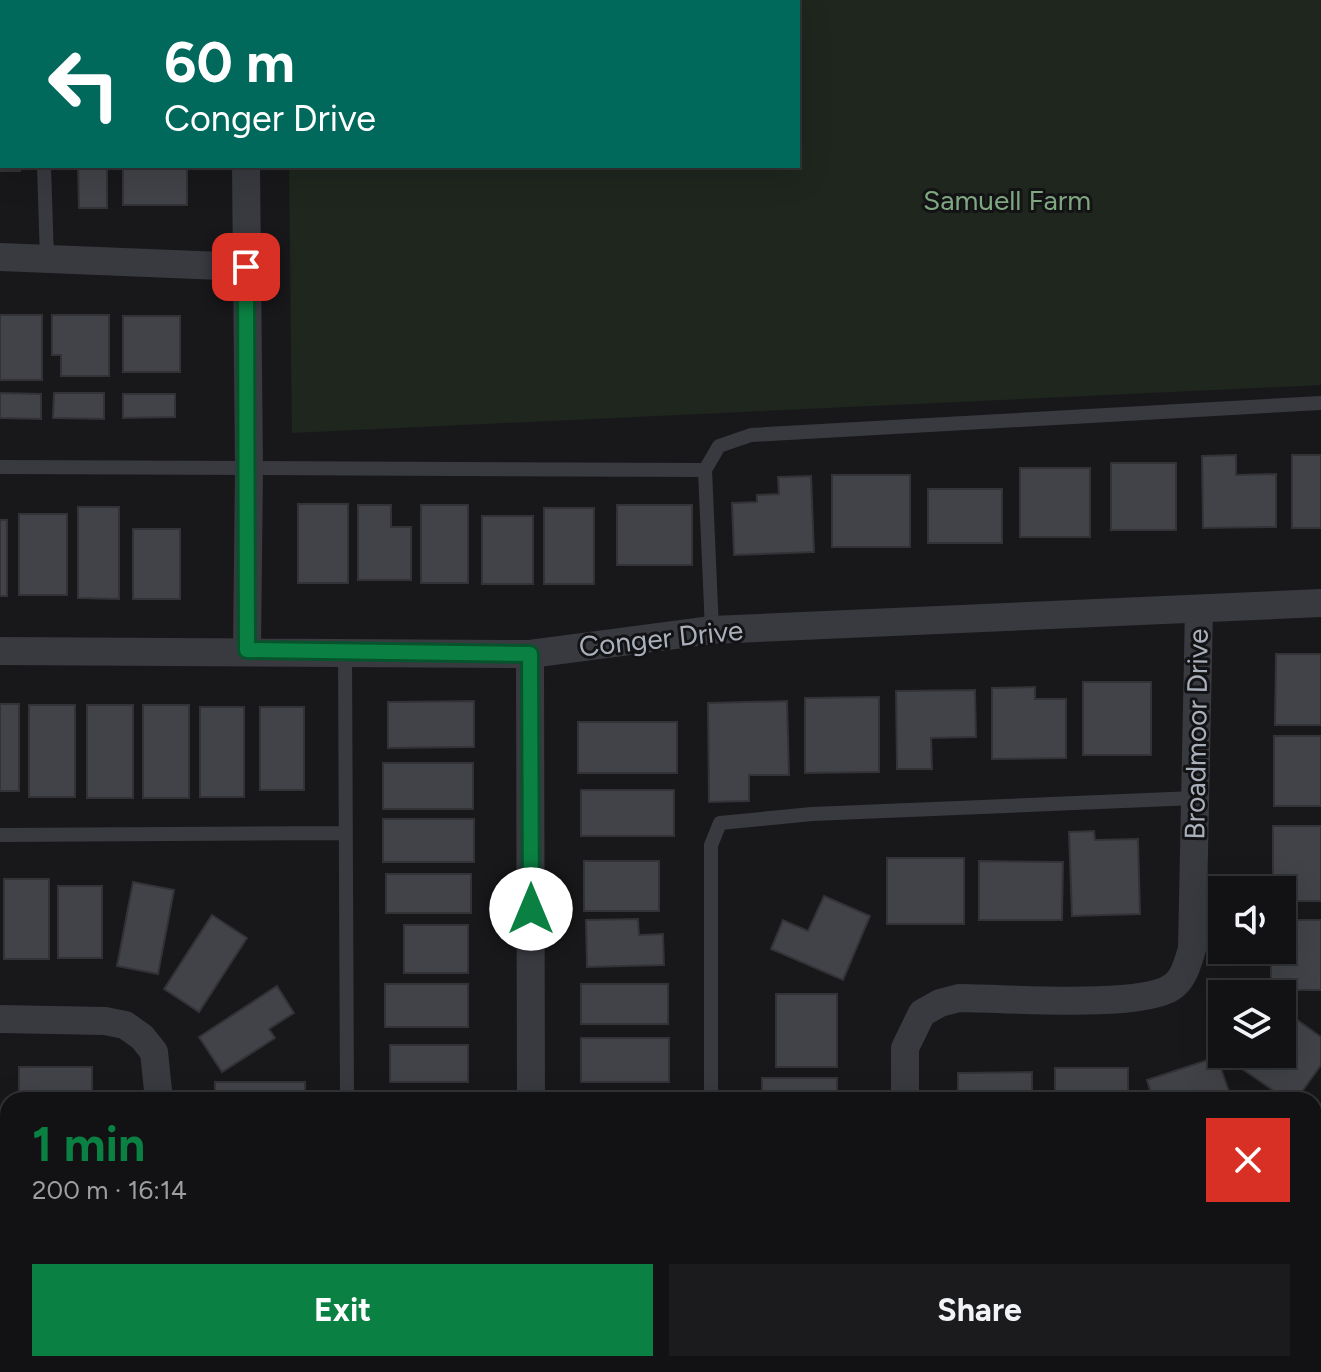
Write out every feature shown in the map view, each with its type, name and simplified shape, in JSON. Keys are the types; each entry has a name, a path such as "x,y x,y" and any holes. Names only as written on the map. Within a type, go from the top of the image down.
{"street":[{"path":"246,168 247,650"},
{"path":"0,257 246,267"},
{"name":"Conger Drive","path":"0,651 530,654 712,630 1321,603"},
{"name":"Broadmoor Drive","path":"905,1092 905,1048 922,1013 940,1003 959,998 1135,1000 1173,986 1185,971 1192,949 1199,609"},
{"path":"530,654 531,1092"},
{"path":"0,1019 105,1021 125,1025 142,1037 154,1052 158,1092"}],"lane":[{"path":"44,168 47,259"},
{"path":"712,630 705,470 719,446 751,435 1321,403"},
{"path":"0,467 705,470"},
{"path":"345,651 347,1092"},
{"path":"711,1092 711,845 720,823 812,814 1195,798"},
{"path":"0,835 345,833"}],"green space":[{"name":"Samuell Farm","path":"800,0 1321,0 1321,385 292,433 289,168 800,168"}],"building":[{"path":"0,168 20,168 20,171 0,171"},
{"path":"78,168 107,168 107,208 79,208"},
{"path":"123,168 187,168 187,205 123,205"},
{"path":"0,315 42,315 42,380 0,380"},
{"path":"52,315 109,315 109,376 61,376 61,355 52,355"},
{"path":"123,316 180,316 180,372 123,372"},
{"path":"0,393 41,394 41,419 0,418"},
{"path":"54,393 104,393 104,419 53,418"},
{"path":"123,394 175,394 175,417 123,418"},
{"path":"1236,455 1236,475 1276,474 1276,527 1203,528 1202,456"},
{"path":"1292,455 1321,455 1321,528 1292,528"},
{"path":"1111,463 1176,463 1176,530 1111,530"},
{"path":"1020,468 1090,468 1090,537 1020,537"},
{"path":"832,475 910,475 910,547 832,547"},
{"path":"811,476 814,552 734,555 732,503 757,502 757,495 779,494 778,477"},
{"path":"928,489 1002,489 1002,543 928,543"},
{"path":"298,504 348,504 348,583 298,583"},
{"path":"358,505 391,505 391,527 411,527 411,580 358,580"},
{"path":"421,505 468,505 468,583 421,583"},
{"path":"617,505 692,505 692,565 617,565"},
{"path":"78,507 119,507 119,599 78,598"},
{"path":"544,508 594,508 594,584 544,584"},
{"path":"19,514 67,514 67,595 19,595"},
{"path":"482,516 533,516 533,584 482,584"},
{"path":"0,520 7,520 7,596 0,596"},
{"path":"133,529 180,529 180,599 133,599"},
{"path":"1276,654 1321,654 1321,725 1275,725"},
{"path":"1083,682 1151,682 1151,755 1083,755"},
{"path":"1035,687 1035,699 1066,699 1066,758 992,759 992,688"},
{"path":"975,690 976,737 931,738 932,769 897,769 896,691"},
{"path":"879,697 879,772 805,773 805,698"},
{"path":"474,701 474,747 388,748 388,702"},
{"path":"787,701 789,775 749,775 749,801 709,802 708,703"},
{"path":"0,704 19,704 19,791 0,791"},
{"path":"29,705 75,705 75,797 29,797"},
{"path":"87,705 133,705 133,798 87,798"},
{"path":"143,705 189,705 189,798 143,798"},
{"path":"200,707 244,707 244,797 200,797"},
{"path":"260,707 304,707 304,790 260,790"},
{"path":"578,722 677,722 677,773 578,773"},
{"path":"1274,736 1321,736 1321,806 1274,806"},
{"path":"383,763 473,763 473,809 383,809"},
{"path":"581,790 674,790 674,836 581,836"},
{"path":"383,819 474,819 474,862 383,862"},
{"path":"1273,826 1321,826 1321,901 1296,901 1296,876 1273,876"},
{"path":"1094,831 1095,840 1138,839 1140,914 1072,916 1069,832"},
{"path":"887,858 964,858 964,924 887,924"},
{"path":"584,861 659,861 659,911 584,911"},
{"path":"979,861 1063,862 1062,920 979,920"},
{"path":"386,874 471,874 471,913 386,913"},
{"path":"4,879 49,879 49,959 4,959"},
{"path":"133,882 174,890 158,974 117,966"},
{"path":"58,886 102,886 102,958 58,958"},
{"path":"824,896 870,916 843,980 771,949 783,920 808,931"},
{"path":"212,915 247,938 199,1012 164,989"},
{"path":"638,919 639,935 663,934 664,965 587,967 586,920"},
{"path":"1296,920 1321,920 1321,990 1296,990 1296,980 1271,980 1271,964 1296,964"},
{"path":"404,925 468,925 468,973 404,973"},
{"path":"385,984 468,984 468,1027 385,1027"},
{"path":"581,984 668,984 668,1024 581,1024"},
{"path":"277,986 294,1013 269,1029 275,1038 222,1072 199,1037"},
{"path":"776,994 837,994 837,1067 776,1067"},
{"path":"1296,1019 1321,1037 1321,1065 1302,1092 1275,1092 1241,1068 1296,1068"},
{"path":"581,1038 669,1038 669,1082 581,1082"},
{"path":"390,1045 468,1045 468,1082 390,1082"},
{"path":"1208,1060 1208,1068 1221,1068 1229,1092 1151,1092 1147,1080"},
{"path":"19,1067 92,1067 92,1092 19,1092"},
{"path":"1055,1068 1128,1068 1128,1092 1055,1092"},
{"path":"1032,1072 1032,1092 958,1092 958,1073"},
{"path":"762,1078 837,1078 837,1092 762,1092"},
{"path":"215,1082 305,1082 305,1092 215,1092"}],"route":[{"path":"246,267 249,468 247,650 530,654 531,909"}]}
